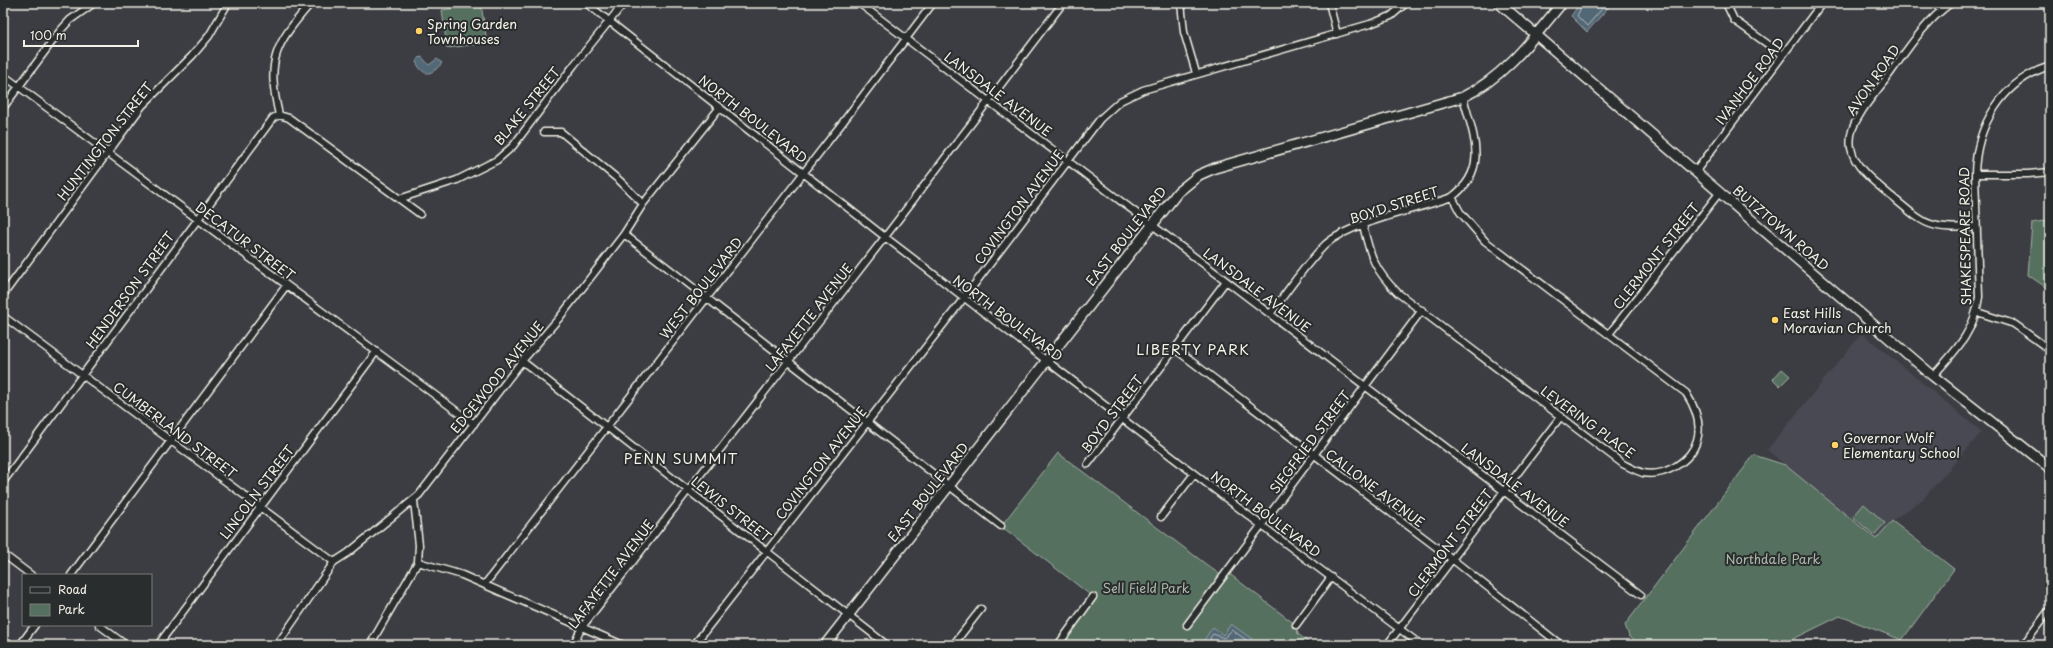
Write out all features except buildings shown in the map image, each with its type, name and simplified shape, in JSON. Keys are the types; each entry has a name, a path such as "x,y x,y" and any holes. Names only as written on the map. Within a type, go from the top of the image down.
{"street":[{"path":"3,108 70,20 94,3"},
{"name":"HUNTINGTON STREET","path":"3,295 155,91 192,56 209,36 228,3"},
{"path":"311,3 283,39 275,57 272,77 279,115 289,118 420,214"},
{"name":"NORTH BOULEVARD","path":"586,3 964,298 1261,526 1421,645"},
{"name":"BLAKE STREET","path":"399,199 457,180 497,160 513,146 566,75 624,3"},
{"name":"LANSDALE AVENUE","path":"859,3 1068,160 1150,225 1366,385 1641,595"},
{"name":"WEST BOULEVARD","path":"485,584 933,3"},
{"name":"LAFAYETTE AVENUE","path":"573,645 582,627 885,237 1064,3"},
{"path":"1181,3 1184,32 1196,73"},
{"path":"1329,3 1337,34"},
{"name":"COVINGTON AVENUE","path":"694,645 964,298 1100,119 1120,101 1156,85 1382,20 1400,9 1406,3"},
{"name":"BUTZTOWN ROAD","path":"1499,3 1933,376 2050,468"},
{"name":"EAST BOULEVARD","path":"825,645 950,486 1150,225 1178,192 1199,175 1215,168 1463,97 1481,89 1496,78 1536,35 1562,3"},
{"path":"1726,3 1728,12 1734,20 1783,55"},
{"name":"IVANHOE ROAD","path":"1696,172 1822,3"},
{"path":"1934,3 1941,10"},
{"name":"AVON ROAD","path":"1951,3 1941,10 1904,54 1859,116 1853,128 1851,148 1856,160 1867,175 1920,220 1944,228 1975,227"},
{"name":"SHAKESPEARE ROAD","path":"1933,376 1964,340 1977,312 1979,297 1974,174 1975,158 1981,132 1997,105 2025,77 2050,66"},
{"name":"DECATUR STREET","path":"3,75 474,424"},
{"name":"BOYD STREET","path":"1270,314 1327,243 1344,233 1363,225 1452,197 1461,190 1469,179 1476,162 1476,144 1463,97"},
{"name":"EDGEWOOD AVENUE","path":"277,645 334,562 414,501 522,361 560,317 624,234 644,204 720,107"},
{"name":"HENDERSON STREET","path":"3,482 197,219 273,118 279,115"},
{"path":"544,132 561,132 620,181 644,204"},
{"path":"1974,174 2028,174 2050,172"},
{"name":"CLERMONT STREET","path":"1609,334 1720,192"},
{"name":"LEVERING PLACE","path":"1363,225 1370,253 1378,270 1398,293 1623,464 1644,473 1668,470 1676,466 1693,450 1697,441 1698,423 1695,408 1686,393 1485,240 1460,212 1452,197"},
{"path":"624,234 1001,526"},
{"name":"BOYD STREET","path":"1088,464 1226,281"},
{"path":"72,574 286,286"},
{"name":"SIEGFRIED STREET","path":"1187,625 1422,310"},
{"path":"1977,312 2014,324 2050,350"},
{"name":"CUMBERLAND STREET","path":"3,316 334,562"},
{"name":"CALLONE AVENUE","path":"1175,350 1452,560 1561,645"},
{"name":"LINCOLN STREET","path":"158,645 376,352"},
{"name":"LEWIS STREET","path":"522,361 888,645"},
{"name":"CLERMONT STREET","path":"1387,645 1561,416"},
{"path":"1161,517 1194,474"},
{"path":"370,645 418,562 419,545 414,501"},
{"path":"3,554 30,574"},
{"path":"418,562 462,575 485,584 623,645"},
{"path":"1296,625 1331,577"},
{"path":"1058,645 1093,597"},
{"path":"953,645 981,609"},
{"path":"2023,645 2050,609"},
{"path":"20,645 33,626"},
{"path":"100,626 126,645"}],"shaded area":[{"path":"1862,333 1982,432 1923,499 1892,521 1876,539 1767,450"}],"green space":[{"path":"481,4 487,43 447,48 442,10"},
{"path":"2050,220 2050,290 2028,275 2032,223"},
{"path":"1782,369 1790,376 1780,386 1773,379"},
{"name":"Sell Field Park","path":"1058,453 1223,577 1227,572 1296,625 1298,634 1312,645 1058,645 1093,597 1001,526"},
{"name":"Northdale Park","path":"1754,455 1785,465 1876,539 1892,521 1954,569 1902,640 1840,616 1781,645 1641,645 1629,636 1625,625"},
{"path":"1864,504 1885,523 1874,535 1853,517"}],"water":[{"path":"1580,3 1612,3 1587,32 1571,16"},
{"path":"422,57 429,65 437,59 442,63 435,70 425,73 416,62 418,58"},
{"path":"1231,624 1252,639 1247,645 1211,645 1204,640 1213,627 1223,635"}],"place":[{"name":"Spring Garden Townhouses","path":"419,31"},
{"name":"East Hills Moravian Church","path":"1775,320"},
{"name":"Governor Wolf Elementary School","path":"1835,445"}],"district":[{"name":"LIBERTY PARK","path":"1193,350"},
{"name":"PENN SUMMIT","path":"681,459"}]}
